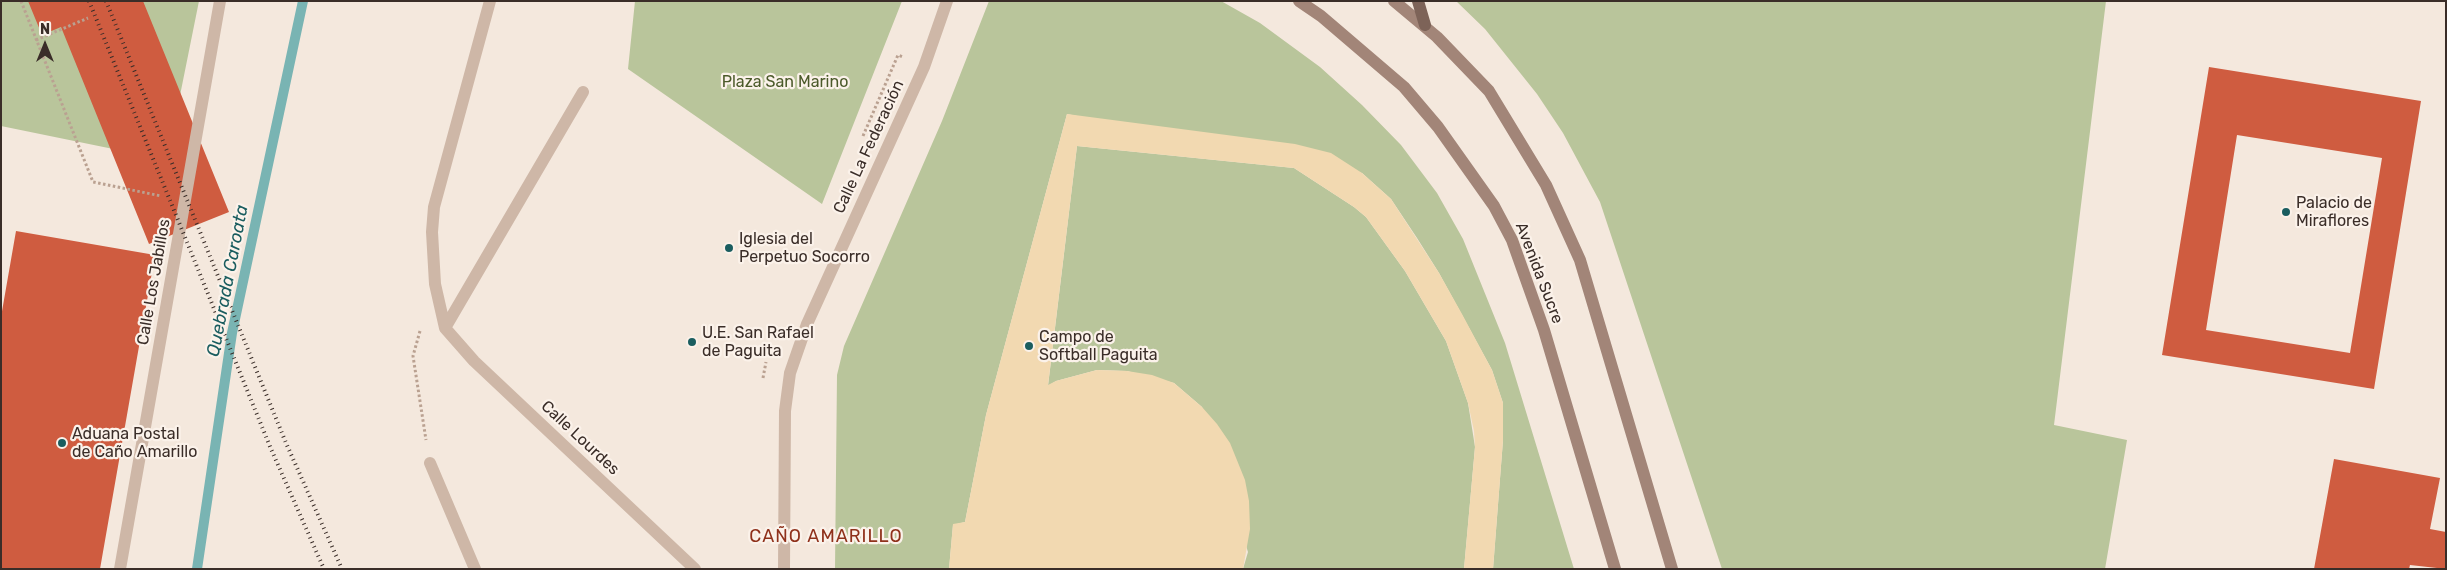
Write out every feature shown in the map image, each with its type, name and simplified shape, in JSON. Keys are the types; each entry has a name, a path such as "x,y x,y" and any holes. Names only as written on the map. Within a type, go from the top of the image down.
{"main road":[{"name":"Avenida Sucre","path":"1299,1 1321,16 1404,87 1438,127 1494,206 1515,250 1544,330 1615,569"},
{"path":"1394,1 1425,25 1489,91 1546,185 1583,268 1672,569"},
{"path":"1418,1 1425,25"}],"street":[{"name":"Calle Los Jabillos","path":"120,569 220,1"},
{"path":"444,328 435,284 432,232 434,207 490,1"},
{"name":"Calle La Federación","path":"784,569 785,412 790,373 807,324 924,67 947,1"},
{"path":"444,328 583,92"},
{"name":"Calle Lourdes","path":"444,328 474,361 695,569"},
{"path":"430,463 475,569"}],"path":[{"path":"21,1 93,182 185,201"},
{"path":"36,40 88,18"},
{"path":"421,329 413,356 430,463"}],"green space":[{"path":"1,1 199,1 167,160 1,126"},
{"name":"Plaza San Marino","path":"635,1 902,1 822,204 628,69"},
{"path":"989,1 1221,1 1260,23 1320,67 1362,105 1401,145 1437,193 1463,239 1505,343 1574,569 1493,569 1503,440 1503,403 1492,370 1439,273 1391,199 1362,173 1067,114 986,415 965,522 953,525 949,569 835,569 837,375 844,346 942,121"},
{"path":"1456,1 2106,1 2054,425 2127,440 2105,569 1722,569 1600,202 1563,133 1537,94 1485,29"},
{"path":"1077,146 1294,168 1354,207 1366,217 1405,271 1446,341 1468,403 1475,447 1464,569 1243,569 1248,552 1202,407 1174,383 1127,371 1097,370 1056,381 1048,386"}],"sand":[{"name":"Campo de Softball Paguita","path":"1067,114 1295,144 1331,153 1362,173 1391,199 1439,273 1462,314 1492,370 1503,403 1503,440 1493,569 1464,569 1475,447 1474,431 1468,403 1446,341 1405,271 1366,217 1354,207 1294,168 1077,146 1048,385 1097,370 1127,371 1152,375 1174,383 1202,407 1230,443 1245,480 1249,501 1250,529 1243,569 949,569 953,524 965,522 986,415"}],"building":[{"path":"28,1 143,1 229,212 149,244 61,27 42,35"},
{"path":"2209,67 2421,101 2374,389 2162,355","holes":["2237,135 2382,158 2350,353 2206,330"]},
{"name":"Aduana Postal de Caño Amarillo","path":"16,231 155,255 100,569 1,569 1,317"},
{"path":"2334,459 2440,478 2430,529 2446,532 2446,569 2410,565 2409,569 2314,569"}],"waterway":[{"name":"Quebrada Caroata","path":"197,569 232,333 303,1"}],"railway":[{"path":"89,1 271,449 324,569"},
{"path":"106,1 286,443 342,569"}],"place":[{"name":"Palacio de Miraflores","path":"2286,212"},
{"name":"Iglesia del Perpetuo Socorro","path":"729,248"},
{"name":"U.E. San Rafael de Paguita","path":"692,342"},
{"name":"Campo de Softball Paguita","path":"1029,346"},
{"name":"Aduana Postal de Caño Amarillo","path":"62,443"}],"district":[{"name":"CAÑO AMARILLO","path":"826,537"}]}
